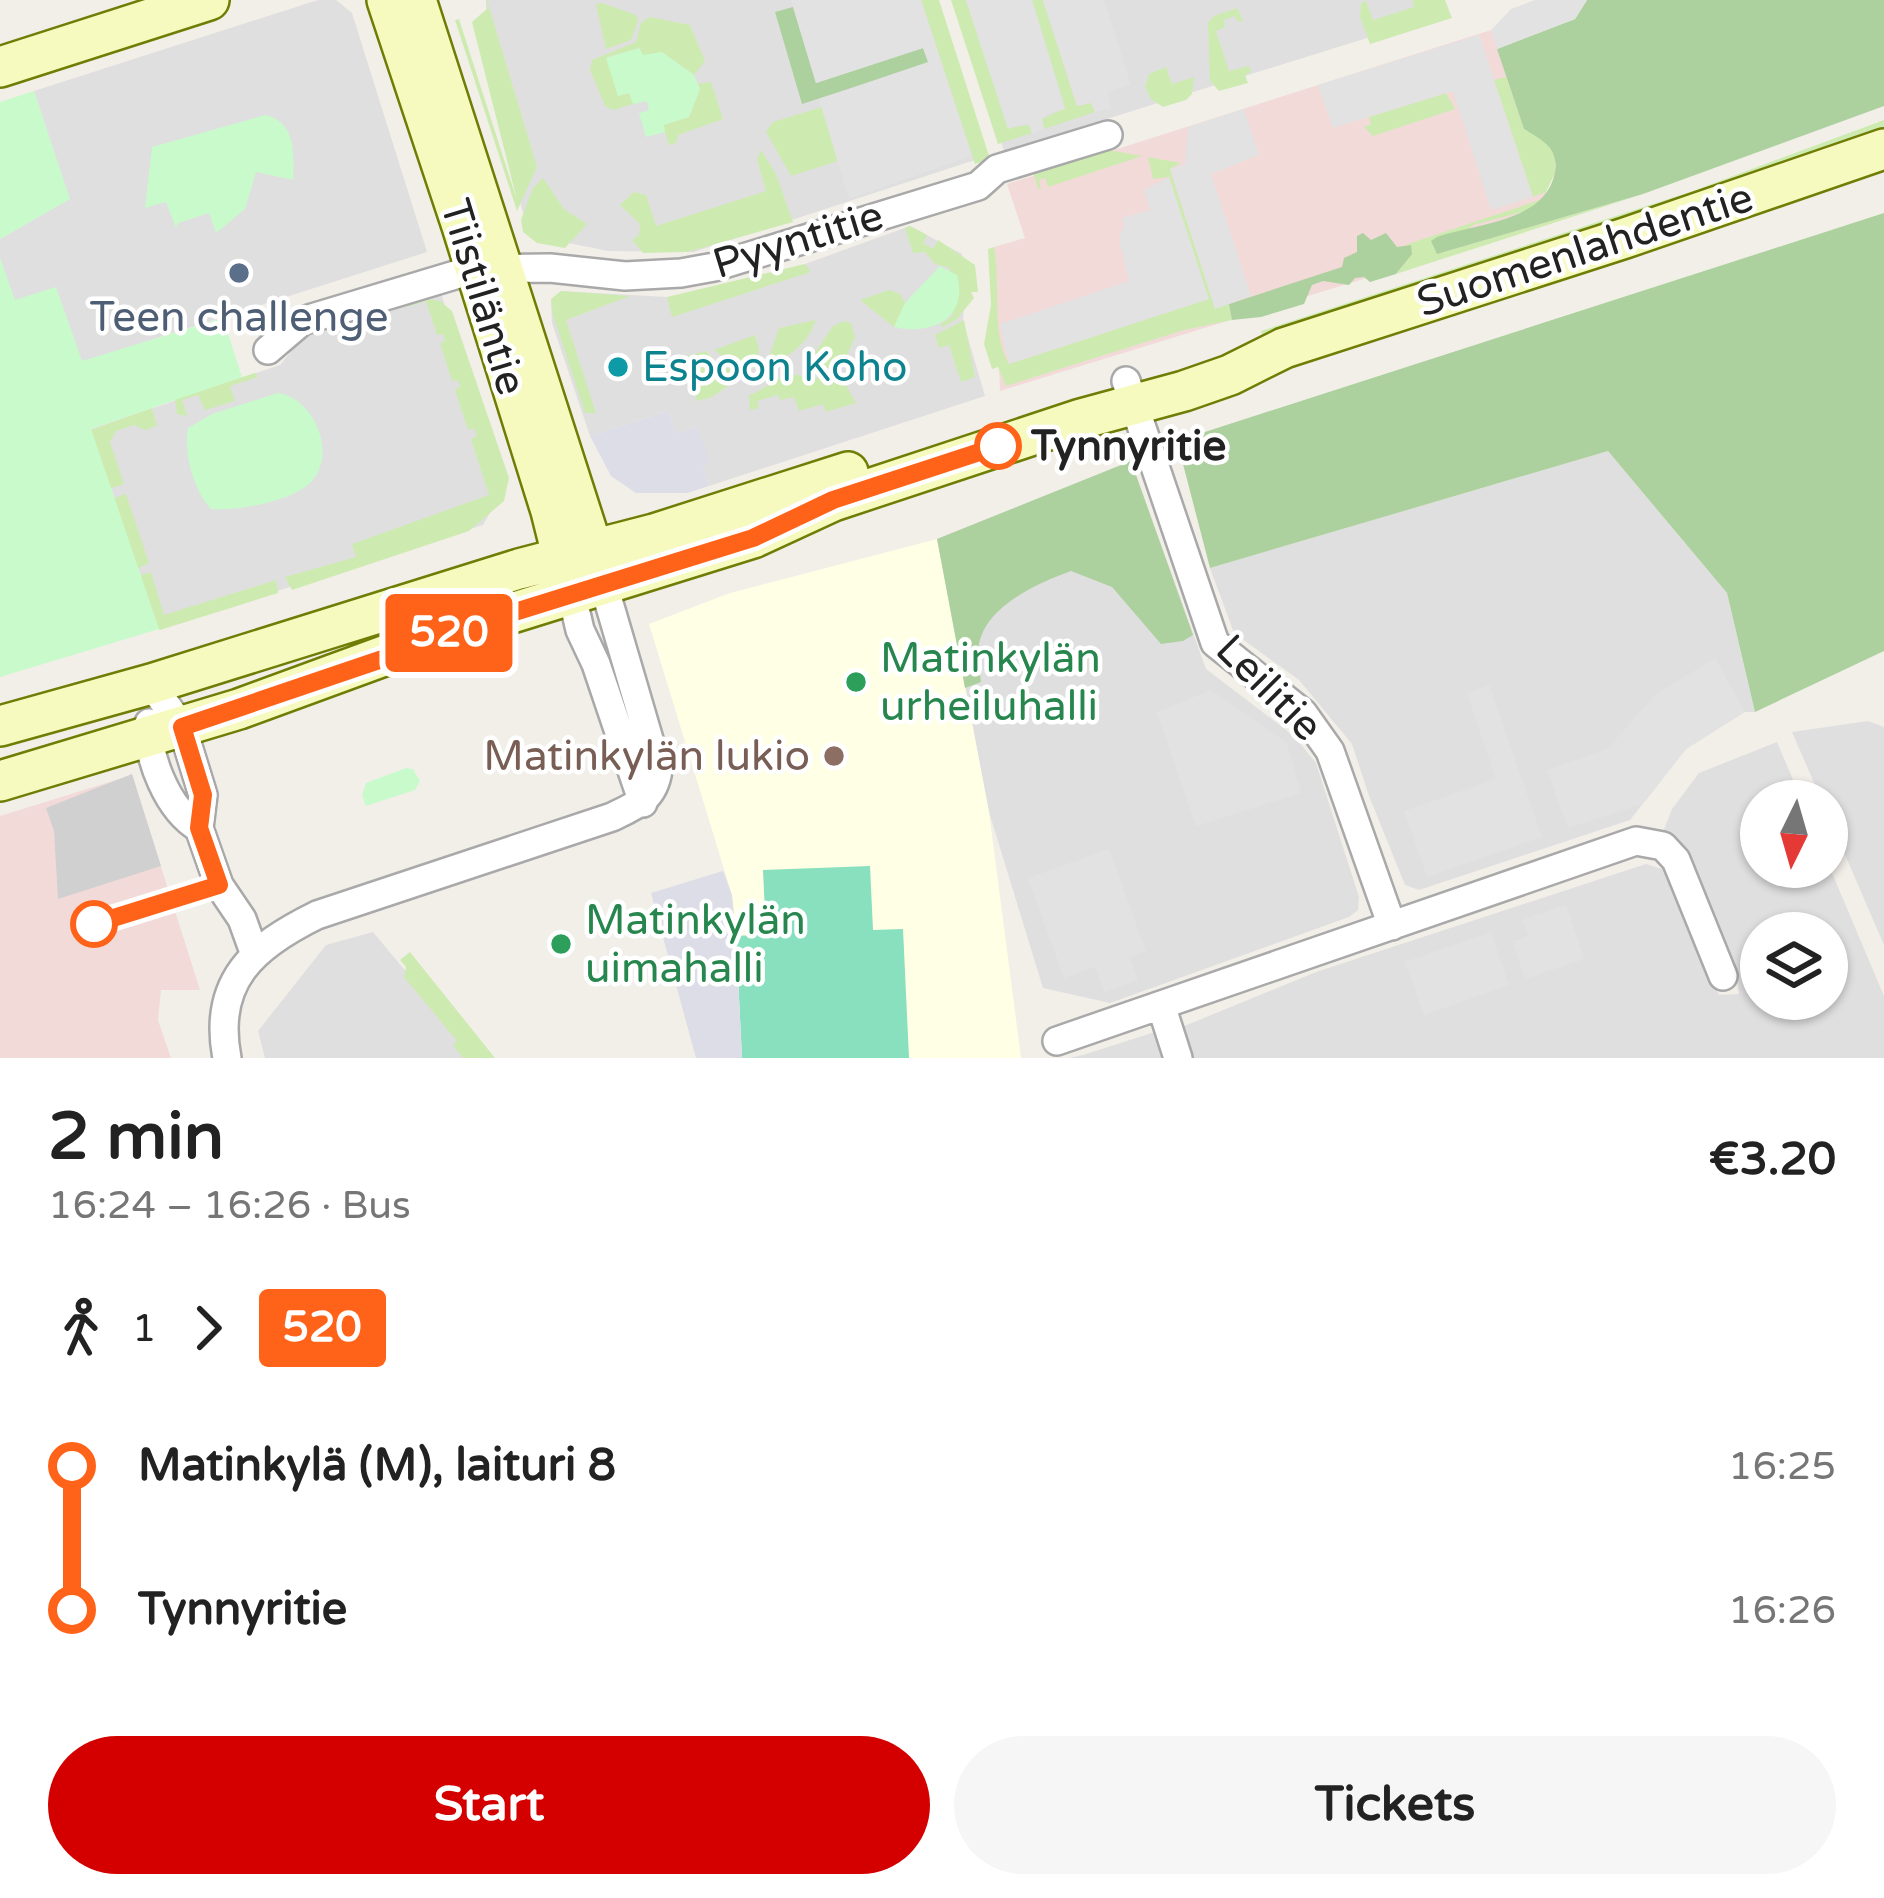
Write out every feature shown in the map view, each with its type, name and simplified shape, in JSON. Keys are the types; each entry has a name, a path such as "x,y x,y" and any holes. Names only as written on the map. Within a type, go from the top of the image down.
{"main road":[{"path":"0,67 209,0"},
{"name":"Tiistiläntie","path":"387,0 489,269"},
{"name":"Tiistiläntie","path":"416,0 489,269 583,573"},
{"name":"Suomenlahdentie","path":"0,726 583,573 753,538 833,500 1082,419 1130,394 1230,375 1284,348 1884,149"},
{"name":"Suomenlahdentie","path":"0,782 400,653 583,573"}],"street":[{"name":"Pyyntitie","path":"268,350 302,321 489,269 550,268 625,276 714,267 978,186 997,169 1108,135"},
{"name":"Leilitie","path":"1130,394 1215,643 1319,730 1392,926"},
{"path":"227,1058 229,993 237,973 285,931 317,915 612,817 643,802 580,630 583,573"},
{"path":"152,685 165,732 203,795 199,828 219,885 242,919 255,955"},
{"path":"1057,1041 1621,845 1648,842 1663,846 1676,860 1723,976"},
{"path":"1161,1005 1178,1058"}],"shaded area":[{"path":"318,0 336,0 352,13 427,252 82,362 14,301 0,258 0,239 69,199 34,91"},
{"path":"486,0 934,0 984,157 694,252 608,251 529,235 487,78"},
{"path":"791,0 921,0 972,156 849,199 819,99 928,62 923,48 816,83"},
{"path":"956,0 1440,0 1444,14 1004,151"},
{"path":"966,0 1032,0 1065,109 1045,115 1044,129 1032,133 1024,124 1008,129"},
{"path":"1043,0 1104,0 1131,85 1108,92 1111,108 1095,112 1091,103 1077,106"},
{"path":"1535,0 1587,0 1575,19 1497,49 1491,30 1511,9"},
{"path":"1491,30 1555,220 1000,391 994,247 1025,238 1007,184"},
{"path":"1479,35 1533,197 1491,210 1453,91 1333,128 1318,85"},
{"path":"1244,109 1259,155 1211,174 1251,296 1215,309 1170,169 1185,164 1188,127"},
{"path":"1169,177 1209,299 1009,364 1000,324 1129,281 1119,239 1122,218 1150,210 1144,190"},
{"path":"910,226 962,254 963,321 985,396 709,486 703,465 709,463 697,427 676,434 668,411 590,436 552,323 551,300 561,291 667,297 717,288 805,264"},
{"path":"440,290 505,487 483,525 159,629 91,429 280,365 308,331"},
{"path":"668,411 676,433 698,427 710,463 703,465 709,486 687,493 636,493 611,476 590,436"},
{"path":"1608,451 1727,593 1755,712 1744,712 1686,749 1630,820 1419,890 1405,885 1352,744 1299,680 1234,633 1210,568"},
{"path":"1131,461 1206,669 1294,736 1316,763 1359,897 1358,910 1349,917 1110,1003 1043,988 989,812 937,539"},
{"name":"Matinkylän lukio","path":"937,539 989,812 1021,1058 742,1058 732,895 649,624 730,593"},
{"path":"1715,658 1745,712 1686,749 1643,804 1568,828 1547,770 1607,749 1655,695"},
{"path":"1489,685 1542,837 1427,877 1404,811 1496,779 1467,693"},
{"path":"1211,690 1287,743 1301,793 1196,826 1157,712"},
{"path":"1868,721 1884,727 1884,945 1848,862 1848,780 1813,780 1792,732"},
{"path":"1777,742 1793,780 1740,780 1740,888 1838,888 1884,996 1884,1058 1192,1058 1182,1027 1316,972 1646,864 1665,870 1719,995 1739,994 1733,958 1690,853 1663,832 1672,809 1699,773"},
{"path":"132,774 161,866 58,899 54,831 46,808"},
{"path":"132,775 200,990 161,990 158,1020 171,1058 0,1058 0,816"},
{"path":"1109,849 1146,951 1130,957 1138,980 1104,992 1095,967 1064,978 1028,878"},
{"path":"723,871 732,895 742,1058 696,1058 651,893"},
{"path":"1566,905 1584,959 1525,979 1513,941 1528,936 1522,920"},
{"path":"373,932 478,1058 265,1058 258,1031 326,945"},
{"path":"1491,932 1509,985 1424,1015 1405,962"},
{"path":"1158,1031 1168,1058 1069,1058 1083,1055"}],"green space":[{"path":"486,0 537,167 517,211 455,20 459,19 517,200 472,22 488,8"},
{"path":"921,0 939,0 990,159 975,164"},
{"path":"951,0 966,0 1008,128 1029,125 1032,133 998,144"},
{"path":"1032,0 1043,0 1077,106 1091,103 1095,112 1044,129 1042,119 1065,108"},
{"path":"1412,0 1445,0 1452,18 1370,44 1360,17 1361,3 1366,1 1373,20 1414,7"},
{"path":"1587,0 1884,0 1884,106 1643,194 1437,254 1431,241 1437,237 1525,211 1549,189 1554,157 1548,146 1524,129 1497,49 1575,19"},
{"path":"596,4 636,15 631,40 606,49"},
{"path":"793,7 816,83 923,48 929,63 802,104 775,12"},
{"path":"1237,8 1243,21 1235,16 1224,20 1225,27 1216,31 1229,71 1249,66 1251,72 1245,75 1248,83 1219,91 1210,81 1208,23"},
{"path":"650,17 690,25 705,61 694,75 662,52 642,56 640,48 607,57 618,95 630,93 647,100 613,110 605,106 590,70 592,60 636,42 641,23"},
{"path":"639,48 643,55 662,52 694,75 700,89 689,117 646,137 639,113 649,110 647,101 633,104 629,93 618,96 606,58"},
{"path":"1166,67 1172,84 1194,77 1192,94 1186,100 1163,107 1145,87 1149,74"},
{"path":"1506,77 1524,129 1545,140 1555,156 1555,173 1546,192 1533,197 1494,80"},
{"path":"711,82 723,119 678,135 676,143 669,145 663,125 689,117 700,89 697,84"},
{"path":"34,91 70,199 0,239 0,102"},
{"path":"1446,93 1455,109 1373,136 1364,127 1371,124 1369,117"},
{"path":"822,107 838,161 791,176 766,132 773,122"},
{"path":"266,115 288,132 293,180 256,172 245,209 216,233 209,213 178,223 176,228 166,202 145,208 152,147"},
{"path":"1884,120 1884,131 1774,174 1263,337 1261,331 1690,192"},
{"path":"1097,148 1142,156 1048,187 1045,178 1039,180 1041,190 1038,188 1033,172"},
{"path":"761,150 776,174 793,222 687,252 643,253 632,240 639,235 640,224 620,205 634,192 646,195 656,226 766,191 757,159"},
{"path":"1148,157 1181,163 1170,169 1172,176 1215,308 1229,304 1232,320 1184,330 1006,386 998,367 992,369 984,344 991,305 988,249 994,247 998,323 1009,364 1208,299 1169,177 1153,179"},
{"path":"543,178 564,209 587,224 565,248 537,243 523,232 521,220 533,188"},
{"path":"1643,194 1396,274 1411,245 1405,245 1546,198 1534,209 1473,225 1437,254"},
{"path":"1884,213 1884,651 1755,712 1727,593 1608,451 1210,568 1177,441"},
{"path":"905,228 927,235 923,243 933,249 938,240 975,265 978,292 971,292 974,298 957,319 943,327 940,325 953,315 950,268 935,264 925,252 913,253"},
{"path":"1363,233 1371,240 1386,233 1397,247 1411,245 1412,254 1396,274 1370,282 1355,278 1349,285 1323,281 1312,285 1304,304 1232,320 1229,304 1342,267 1344,258 1357,252 1357,236"},
{"path":"0,258 15,300 56,287 82,361 223,318 242,377 91,429 159,629 0,677"},
{"path":"805,264 811,272 672,317 667,297"},
{"path":"940,266 957,275 958,303 952,313 922,329 894,327 905,303"},
{"path":"889,290 900,294 905,303 894,327 860,300"},
{"path":"561,291 630,296 566,320 596,413 585,413 553,315 551,299"},
{"path":"421,298 440,301 452,311 509,478 504,501 469,531 292,590 285,577 356,557 352,544 489,495 471,439 477,436 474,428 468,430 455,390 460,387 458,380 452,381 440,343 445,341 443,334 437,335 426,301 407,307 408,301"},
{"path":"816,320 797,349 766,365 779,328"},
{"path":"964,320 975,377 961,382 949,345 939,348 935,335"},
{"path":"851,323 855,337 846,358 828,368 810,360 833,326"},
{"path":"755,335 757,368 736,366 714,350"},
{"path":"706,351 743,376 712,397 697,401 683,357"},
{"path":"255,373 258,377 230,386 235,401 205,410 198,395 182,400 187,416 177,414 175,399"},
{"path":"790,374 844,382 856,403 826,412 823,404 799,411 794,397 780,400 778,395 757,401 759,408 750,410 749,395"},
{"path":"278,393 303,405 312,417 322,444 318,472 301,490 277,500 211,509 191,471 188,428 212,414"},
{"path":"152,408 157,426 145,430 134,425 116,431 110,442 124,484 108,489 91,430"},
{"path":"1131,461 1193,635 1161,644 1112,587 1071,571 999,610 981,636 981,682 965,688 937,539"},
{"path":"126,494 149,563 134,570 111,499"},
{"path":"151,572 164,615 276,580 278,593 160,630 154,627 138,576"},
{"path":"413,769 420,781 415,790 366,806 362,795 366,783"},
{"path":"870,866 873,930 903,929 909,1058 742,1058 736,936 766,934 763,870"},
{"path":"410,952 495,1058 463,1058 453,1045 457,1041 404,977 406,967 400,960"}],"bus line":[{"name":"520","path":"94,924 219,885 199,828 203,795 182,727 441,635 753,538 833,500 998,446"}],"place":[{"name":"Teen challenge","path":"239,273"},
{"name":"Espoon Koho","path":"618,367"},
{"name":"Tynnyritie","path":"998,446"},
{"name":"Matinkylän urheiluhalli","path":"856,682"},
{"name":"Matinkylän lukio","path":"834,756"},
{"name":"Matinkylän uimahalli","path":"561,944"}]}
